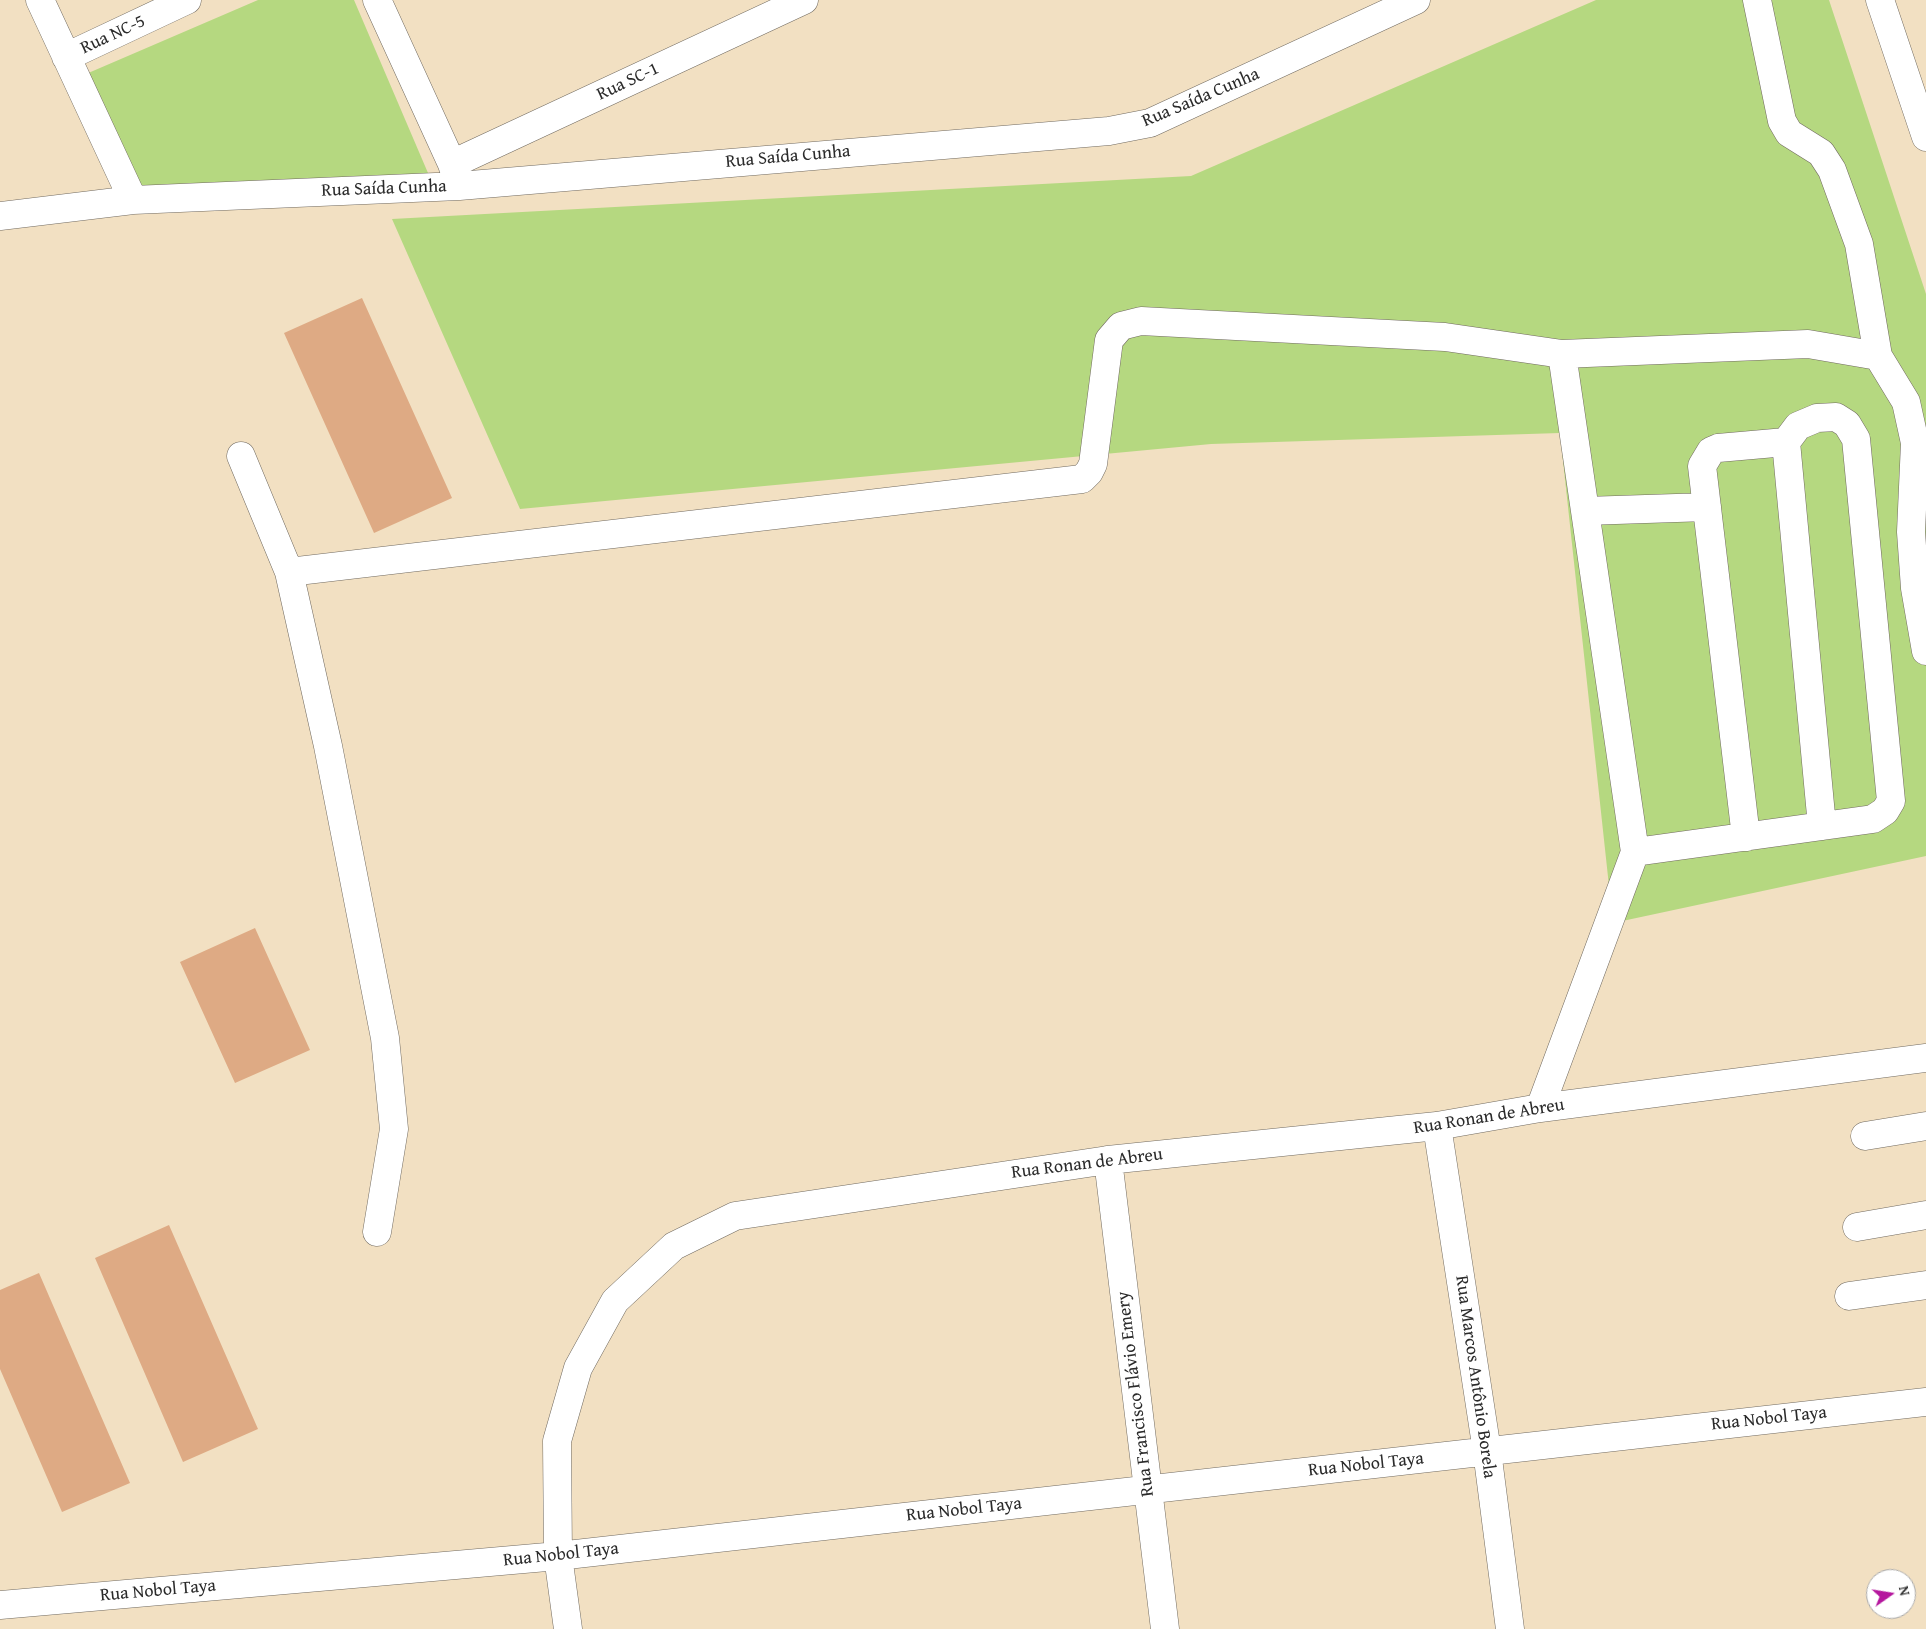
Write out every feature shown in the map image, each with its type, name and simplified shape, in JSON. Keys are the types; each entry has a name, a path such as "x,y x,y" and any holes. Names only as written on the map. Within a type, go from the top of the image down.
{"street":[{"path":"40,0 133,200"},
{"name":"Rua NC-5","path":"66,57 186,0"},
{"path":"377,0 455,175"},
{"name":"Rua SC-1","path":"455,175 804,0"},
{"name":"Rua Saída Cunha","path":"0,216 133,200 455,175 1110,131 1142,125 1158,119 1416,0"},
{"path":"1758,0 1782,121 1790,133 1821,153 1832,170 1859,244 1878,356 1906,402 1920,473 1911,532 1915,588 1926,651"},
{"path":"1880,0 1926,137"},
{"path":"289,572 1082,479 1089,472 1093,464 1109,340 1121,326 1141,321 1445,337 1562,354 1808,344 1878,356"},
{"path":"1540,1108 1635,852 1562,354"},
{"path":"1635,852 1873,819 1885,811 1891,801 1856,439 1847,424 1836,417 1817,418 1798,426 1786,442 1822,826"},
{"path":"1746,837 1702,466 1711,451 1718,448 1786,442"},
{"path":"241,456 289,572 330,756 385,1038 394,1128 377,1232"},
{"path":"1585,511 1707,507"},
{"name":"Rua Ronan de Abreu","path":"568,1629 558,1556 557,1441 578,1368 615,1301 674,1246 735,1216 1108,1160 1438,1126 1540,1108 1926,1058"},
{"name":"Rua Marcos Antônio Borela","path":"1438,1126 1487,1451 1510,1629"},
{"path":"1865,1136 1926,1126"},
{"name":"Rua Francisco Flávio Emery","path":"1108,1160 1165,1629"},
{"path":"1856,1227 1926,1215"},
{"path":"1849,1296 1926,1285"},
{"name":"Rua Nobol Taya","path":"0,1605 558,1556 1926,1402"}],"green space":[{"path":"258,0 354,0 431,180 133,200 79,77"},
{"path":"1596,0 1829,0 1926,294 1926,856 1613,923 1560,433 1211,444 520,509 392,219 1191,176"}],"building":[{"path":"362,298 452,498 374,533 284,333"},
{"path":"255,928 310,1050 235,1083 180,962"},
{"path":"169,1225 258,1429 183,1462 95,1258"},
{"path":"39,1273 130,1483 62,1512 0,1369 0,1290"}]}
